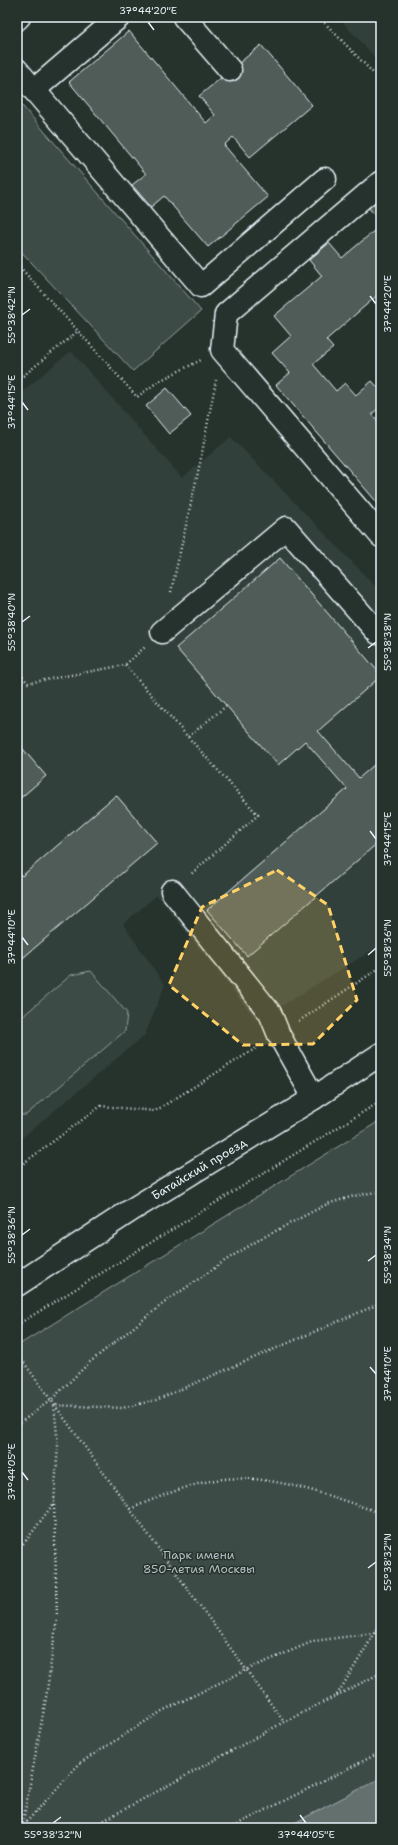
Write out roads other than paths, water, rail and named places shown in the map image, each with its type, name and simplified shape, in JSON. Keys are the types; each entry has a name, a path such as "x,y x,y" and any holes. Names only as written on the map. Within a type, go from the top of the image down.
{"main road":[{"path":"34,90 119,17"},
{"path":"184,17 230,70"},
{"path":"17,70 200,286 325,178"},
{"path":"381,182 226,314 222,350 381,536"},
{"path":"162,632 286,528 378,633 381,633"},
{"path":"172,891 270,1013 279,1034 314,1098"},
{"name":"Батайский проезд","path":"17,1285 133,1209 314,1098 381,1054"}],"park label":[{"name":"Парк имени 850-летия Москвы","path":"199,1562"}]}
